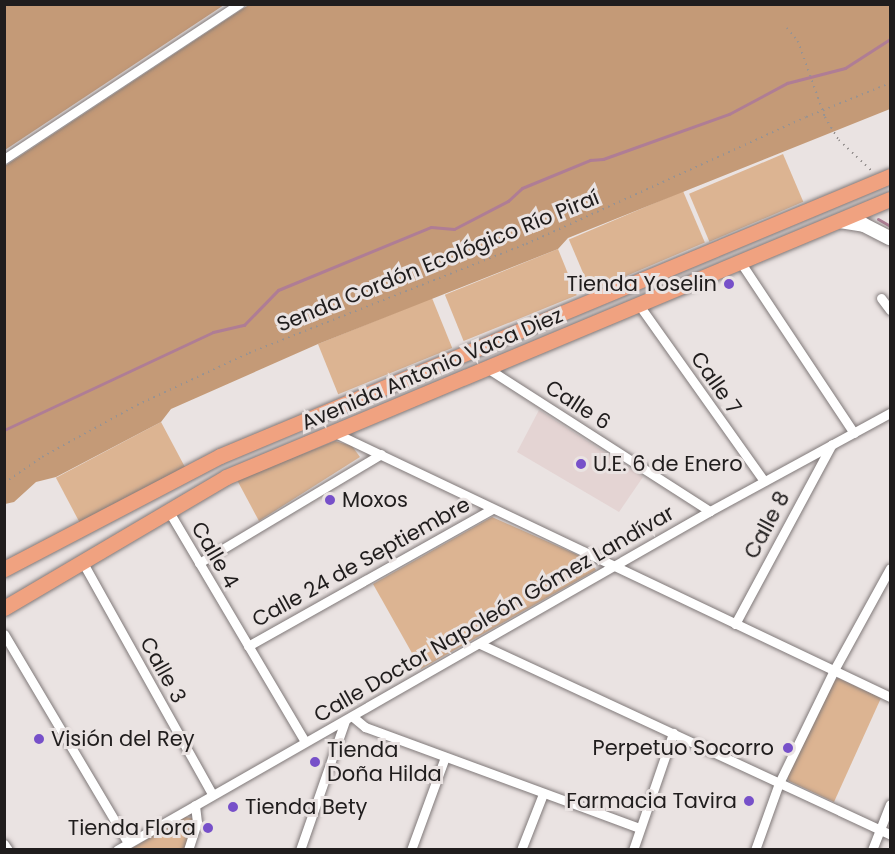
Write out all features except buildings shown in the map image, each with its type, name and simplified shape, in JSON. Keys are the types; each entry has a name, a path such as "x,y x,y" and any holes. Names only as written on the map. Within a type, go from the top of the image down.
{"highway":[{"name":"Avenida Antonio Vaca Diez","path":"4,569 220,456 683,265 886,178"},
{"name":"Avenida Antonio Vaca Diez","path":"4,608 226,477 891,199"},
{"path":"639,305 634,296 636,291 677,273 683,265"}],"main road":[{"path":"840,221 864,225 891,238"}],"street":[{"path":"4,159 239,4"},
{"path":"741,263 854,433"},
{"path":"881,298 891,310"},
{"name":"Calle 7","path":"639,305 764,482"},
{"name":"Calle 6","path":"487,368 710,511"},
{"name":"Calle Doctor Napoleón Gómez Landívar","path":"117,849 304,742 349,719 710,511 891,413"},
{"path":"335,433 613,567 891,697"},
{"name":"Calle 8","path":"735,624 832,444"},
{"path":"199,563 381,454"},
{"name":"Calle 24 de Septiembre","path":"248,646 492,508"},
{"name":"Calle 4","path":"168,510 304,742"},
{"name":"Calle 3","path":"83,563 212,794"},
{"path":"755,849 780,783 834,670 891,568"},
{"path":"4,634 128,843"},
{"path":"480,644 891,834"},
{"path":"300,849 349,719 543,794 640,828"},
{"path":"633,849 673,734"},
{"path":"411,849 445,757"},
{"path":"521,849 543,794"},
{"path":"872,849 891,804"},
{"path":"188,849 197,822 195,805"},
{"path":"4,844 8,849"}],"path":[{"path":"787,28 798,41 822,111 839,140 886,178"},
{"name":"Senda Cordón Ecológico Río Piraí","path":"4,483 42,457 137,405 249,353 526,244 822,111 891,83"}],"shaded area":[{"path":"5,4 224,4 224,5 5,150"},
{"path":"250,4 890,5 890,109 568,238 558,249 318,344 171,409 161,422 56,477 36,482 14,502 5,504 5,166"},
{"path":"783,154 803,202 709,242 689,194"},
{"path":"683,191 705,243 591,291 569,239"},
{"path":"558,249 577,295 464,341 445,295"},
{"path":"432,298 452,348 338,394 318,344"},
{"name":"U.E. 6 de Enero","path":"539,410 643,477 619,512 517,452"},
{"path":"161,422 185,467 80,523 56,478"},
{"path":"335,441 352,446 360,457 259,521 237,480"},
{"path":"492,517 589,560 596,570 421,669 373,584"},
{"path":"838,678 881,698 834,802 789,781 787,776 831,683"},
{"path":"185,817 193,818 185,849 129,850"}],"waterway":[{"path":"4,430 213,332 244,325 278,290 431,227 454,229 508,201 522,188 590,160 603,159 729,114 787,83 845,68 890,39"},
{"path":"878,219 890,226"}],"place":[{"name":"Tienda Yoselin","path":"729,284"},
{"name":"U.E. 6 de Enero","path":"581,464"},
{"name":"Moxos","path":"330,500"},
{"name":"Visión del Rey","path":"39,739"},
{"name":"Perpetuo Socorro","path":"788,748"},
{"name":"Tienda Doña Hilda","path":"315,762"},
{"name":"Farmacia Tavira","path":"749,801"},
{"name":"Tienda Bety","path":"233,807"},
{"name":"Tienda Flora","path":"208,828"}]}
